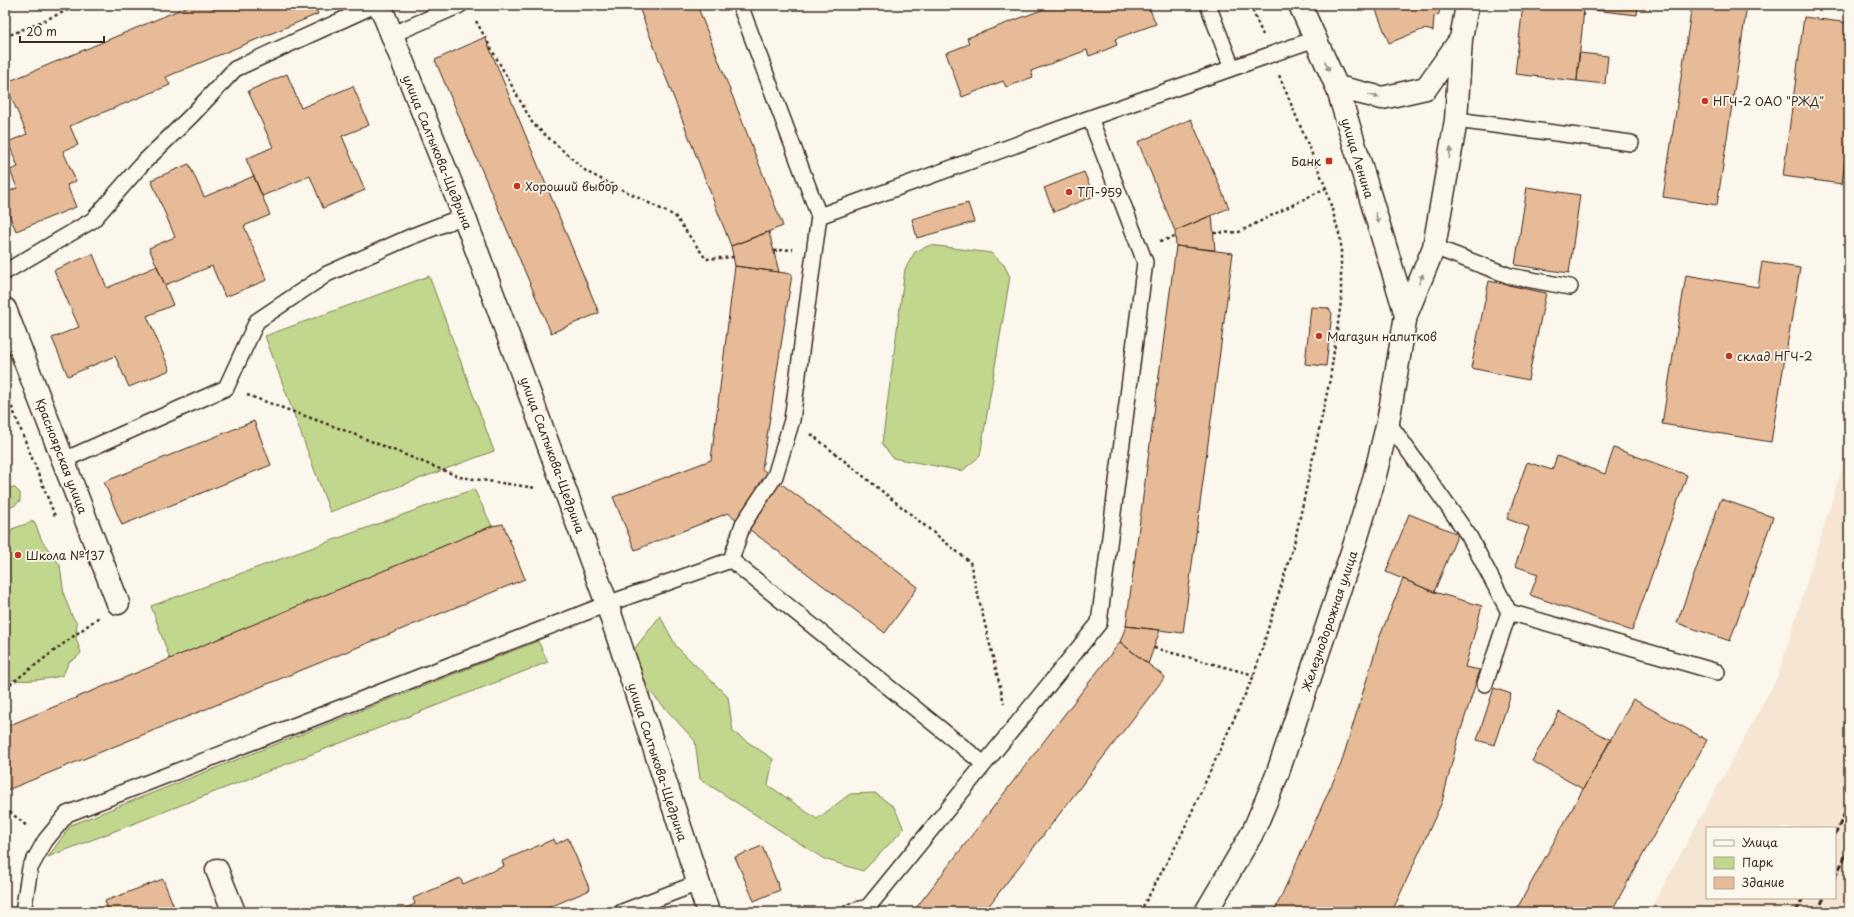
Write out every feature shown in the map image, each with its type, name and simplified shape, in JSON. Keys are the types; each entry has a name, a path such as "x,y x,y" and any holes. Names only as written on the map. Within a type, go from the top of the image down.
{"street":[{"name":"улица Салтыкова-Щедрина","path":"380,5 464,216 607,604 708,912"},
{"name":"улица Ленина","path":"1300,5 1336,87 1406,316"},
{"path":"1406,316 1434,248 1456,120 1461,40 1467,5"},
{"path":"1336,87 1382,98 1426,88 1461,40"},
{"name":"Красноярская улица","path":"5,309 118,603"},
{"name":"Железнодорожная улица","path":"1206,912 1253,832 1277,775 1356,540 1388,422 1406,316"},
{"path":"217,870 234,912"}],"lane":[{"path":"5,272 93,220 141,165 192,115 234,69 375,5"},
{"path":"391,35 460,5"},
{"path":"731,560 743,524 775,476 792,420 819,216 740,5"},
{"path":"1208,5 1232,68"},
{"path":"819,216 1090,118 1315,39"},
{"path":"850,912 868,906 1098,623 1145,262 1090,118"},
{"path":"1456,120 1631,142"},
{"path":"64,460 226,388 257,321 327,274 410,237 464,216"},
{"path":"1434,248 1510,276 1570,287"},
{"path":"1388,422 1469,536 1509,612 1717,672"},
{"path":"731,560 984,764"},
{"path":"23,912 30,868 45,842 67,814 607,604 731,560"},
{"path":"1485,684 1509,612"},
{"path":"622,912 698,883"}],"path":[{"path":"5,37 80,5"},
{"path":"1240,5 1252,9"},
{"path":"1140,912 1179,840 1254,675 1295,540 1330,380 1341,302 1341,241 1326,188 1250,5"},
{"path":"474,18 533,124 587,172 675,216 706,259 734,258"},
{"path":"1214,233 1239,232 1326,188"},
{"path":"226,388 341,429 460,477 566,492"},
{"path":"5,390 58,523"},
{"path":"792,420 970,562 1011,731"},
{"path":"5,688 118,603"},
{"path":"93,612 96,620"},
{"path":"1154,648 1254,675"},
{"path":"5,808 45,842"}],"shaded area":[{"path":"1849,425 1849,912 1649,912 1778,676 1842,468"}],"green space":[{"path":"930,245 991,253 1004,265 1010,277 980,456 962,471 893,458 882,444 905,269 915,252"},
{"path":"429,276 494,451 330,512 265,336"},
{"path":"5,478 8,487 15,488 20,493 20,501 14,506 5,509"},
{"path":"474,489 492,526 170,659 151,606"},
{"path":"34,521 42,541 60,565 64,595 72,616 77,623 76,638 81,653 69,662 63,675 34,680 5,679 5,561 8,553 12,529"},
{"path":"660,616 676,646 728,697 733,732 773,759 768,785 817,819 850,794 875,793 894,807 904,829 863,871 824,859 700,779 695,741 634,674 632,652"},
{"path":"538,641 548,662 48,857 71,825"}],"building":[{"path":"191,5 314,5 318,14 166,77 170,85 70,126 78,145 63,151 76,181 67,185 76,207 16,231 5,205 5,193 17,188 10,170 18,167 8,142 27,134 5,83"},
{"path":"638,5 697,5 783,226 731,246"},
{"path":"1055,5 1148,5 1156,24 1115,39 1117,45 1103,51 1089,56 1087,50 1031,71 1033,77 1006,87 1003,81 962,97 946,53 969,44 967,38"},
{"path":"1374,5 1440,5 1439,14 1434,16 1433,31 1424,29 1389,43"},
{"path":"1523,5 1638,5 1637,15 1584,9 1577,81 1515,74"},
{"name":"НГЧ-2 ОАО \"РЖД\"","path":"1692,5 1747,5 1717,205 1663,197"},
{"path":"1804,17 1849,23 1849,129 1842,184 1783,176"},
{"name":"Хороший выбор","path":"485,37 599,313 551,333 435,60"},
{"path":"1579,53 1608,56 1605,84 1577,81"},
{"path":"287,74 301,108 353,86 369,125 342,136 365,190 323,208 310,176 262,196 246,159 273,147 248,91"},
{"path":"1191,119 1229,208 1175,231 1138,142"},
{"path":"189,164 204,197 254,176 270,215 244,226 267,280 225,297 212,266 165,285 149,248 175,237 151,180"},
{"name":"ТП-959","path":"1084,172 1094,196 1054,212 1044,188"},
{"path":"1527,187 1580,195 1569,273 1515,265"},
{"path":"968,203 974,222 917,238 912,219"},
{"path":"1212,215 1215,250 1176,246 1175,231"},
{"path":"769,232 779,272 735,266 731,246"},
{"path":"1176,246 1233,253 1183,633 1126,626"},
{"path":"93,254 107,288 157,266 173,305 147,316 170,370 129,387 115,356 68,376 52,338 79,327 54,270"},
{"name":"склад НГЧ-2","path":"1762,262 1800,268 1771,442 1662,424 1686,275 1758,287"},
{"path":"735,266 792,274 762,469 918,587 885,633 728,513 635,550 613,497 711,460"},
{"path":"1489,281 1546,293 1528,380 1471,368"},
{"path":"1311,307 1328,308 1332,313 1326,366 1305,364"},
{"path":"254,421 271,465 122,525 104,482"},
{"path":"1614,448 1687,475 1632,631 1530,595 1538,574 1515,566 1529,527 1507,519 1527,462 1552,470 1557,456 1605,474"},
{"path":"1721,499 1773,517 1730,641 1677,623"},
{"path":"1409,514 1458,534 1434,592 1386,572"},
{"path":"503,524 525,579 5,791 5,727 492,526"},
{"path":"1403,579 1434,592 1482,606 1465,667 1480,670 1458,739 1442,802 1392,912 1274,912 1341,764 1380,636"},
{"path":"1126,626 1160,630 1148,664 1120,642"},
{"path":"1120,642 1165,677 984,912 913,912"},
{"path":"1494,688 1511,694 1494,745 1477,740"},
{"path":"1633,699 1707,740 1611,912 1515,912"},
{"path":"1559,712 1611,740 1583,789 1532,761"},
{"path":"568,838 590,890 538,912 397,912 415,904 413,898 460,878 463,884 504,866 502,861 554,839 556,844"},
{"path":"762,846 780,890 754,901 735,857"},
{"path":"163,879 176,912 109,912 105,901"}],"railway":[{"path":"1836,833 1849,804"},
{"path":"1836,875 1849,849"},
{"path":"1796,912 1802,899"},
{"path":"1817,912 1824,899"}],"place":[{"name":"НГЧ-2 ОАО \"РЖД\"","path":"1705,101"},
{"name":"Банк","path":"1329,161"},
{"name":"Хороший выбор","path":"517,186"},
{"name":"ТП-959","path":"1069,192"},
{"name":"Магазин напитков","path":"1319,336"},
{"name":"склад НГЧ-2","path":"1729,356"},
{"name":"Школа №137","path":"18,555"}]}
